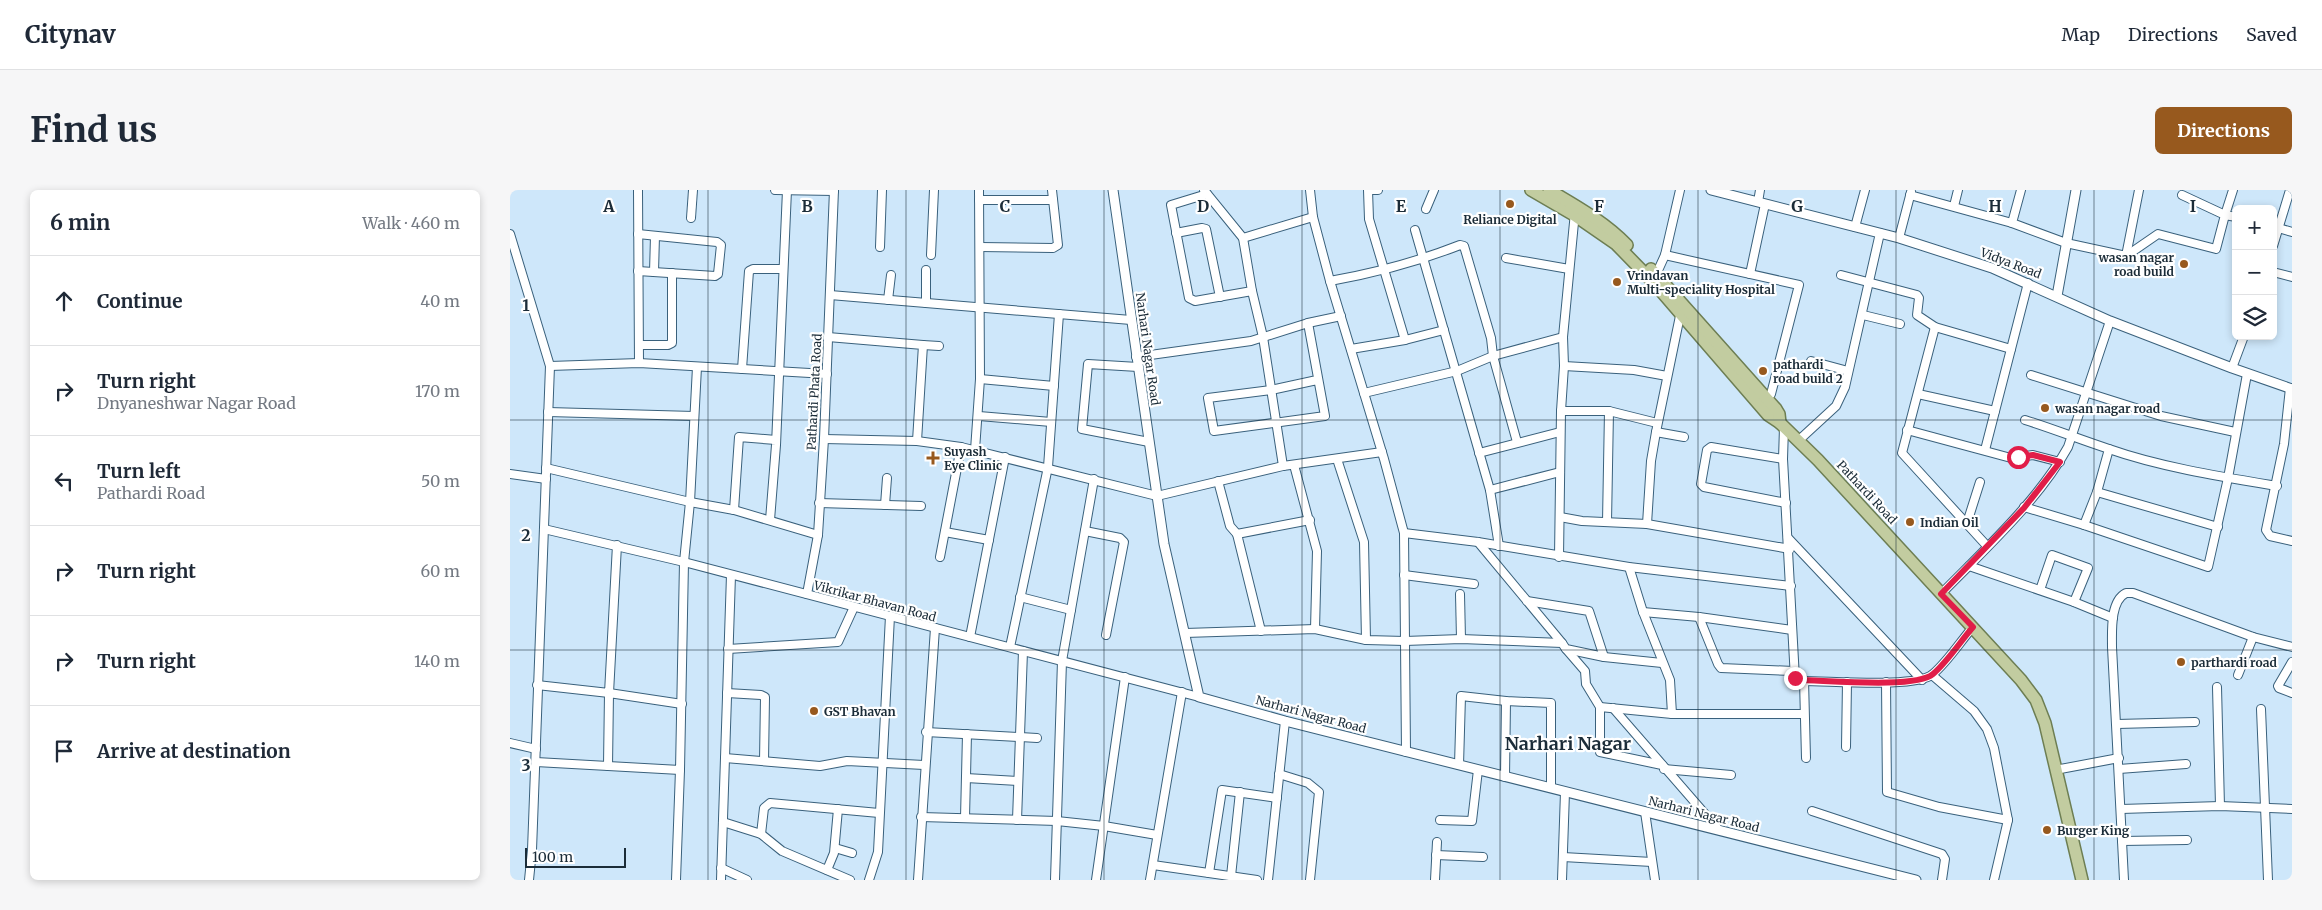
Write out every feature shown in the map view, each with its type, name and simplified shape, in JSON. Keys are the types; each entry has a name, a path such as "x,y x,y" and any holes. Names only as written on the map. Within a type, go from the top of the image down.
{"main road":[{"name":"Pathardi Road","path":"1531,190 1575,211 1654,278 1763,402 1768,415 1782,425 1798,441 2021,680 2036,700 2045,722 2082,880"},
{"path":"1549,190 1575,211"}],"street":[{"path":"638,190 639,364"},
{"path":"691,218 693,190"},
{"path":"775,190 834,190"},
{"path":"770,520 776,440 787,190"},
{"name":"Pathardi Phata Road","path":"807,594 818,535 824,439 834,190"},
{"path":"880,247 882,190"},
{"path":"931,256 934,190"},
{"path":"975,450 979,416 980,379 979,190"},
{"path":"980,247 1053,248 1058,246 1052,190"},
{"name":"Narhari Nagar Road","path":"1113,190 1164,544 1199,697 1406,752 1916,880"},
{"path":"1310,190 1313,217 1330,280 1382,452 1404,533 1406,752"},
{"path":"1378,190 1369,190 1369,219 1405,340"},
{"path":"1426,209 1434,190"},
{"path":"1654,278 1665,255 1680,190"},
{"path":"1750,274 1761,203 1760,190"},
{"path":"1855,227 1865,190"},
{"path":"1954,206 1958,190"},
{"path":"2012,222 2021,190"},
{"path":"2057,296 2076,190"},
{"path":"2126,256 2139,190"},
{"path":"1899,238 1911,192 2012,222 2066,242 2126,256 2158,234 2216,249 2232,190"},
{"path":"2277,222 2290,190"},
{"name":"Vidya Road","path":"1716,191 1899,238 1982,265 2028,283 2110,321 2291,389"},
{"path":"1252,292 1195,301 1190,298 1176,233 1172,203 1205,192 1243,238 1252,292 1263,337 1282,466"},
{"path":"2182,195 2224,215 2232,216"},
{"path":"980,200 1053,200"},
{"path":"1559,557 1560,432 1564,366 1563,337 1575,211"},
{"path":"1243,238 1313,217"},
{"path":"1176,233 1202,228 1206,229 1220,297"},
{"path":"2277,228 2292,232"},
{"path":"1415,230 1490,490 1499,546"},
{"path":"1798,441 1836,406 1844,387 1863,315 1880,233"},
{"path":"510,234 550,366 536,762 529,880"},
{"path":"638,234 718,242 721,245 717,276 638,271"},
{"path":"654,272 655,236"},
{"path":"1330,280 1384,271 1424,260 1460,246 1465,248 1491,338 1493,356 1517,442"},
{"path":"1665,255 1799,285 1771,394 1763,402"},
{"path":"1506,258 1569,269"},
{"path":"742,369 749,271 753,269 783,269"},
{"path":"926,270 926,303"},
{"path":"639,345 668,345 672,343 672,273"},
{"path":"2277,273 2292,277"},
{"path":"888,300 891,275"},
{"path":"1840,275 1917,295 1919,298 1916,315 1935,327 2011,349"},
{"path":"1985,450 2028,283"},
{"path":"830,295 1131,320"},
{"path":"1647,524 1651,461 1657,423 1682,309"},
{"path":"1010,647 1048,467 1059,314"},
{"path":"1863,315 1900,324"},
{"path":"1136,357 1251,341 1308,323 1341,316"},
{"path":"1941,594 2024,508 2060,462 2072,434 2110,321"},
{"path":"1308,323 1324,416 1214,431 1208,398 1271,390 1317,380"},
{"path":"1935,327 1902,453 1987,546"},
{"path":"1351,349 1405,340 1444,330"},
{"path":"828,337 939,346"},
{"path":"1364,393 1457,371 1493,356 1563,337"},
{"path":"2232,368 2242,340"},
{"path":"917,441 923,345"},
{"path":"1811,361 1848,370"},
{"path":"550,366 639,364 827,374"},
{"path":"1138,367 1088,364 1082,429 1149,442"},
{"path":"1564,366 1634,370 1667,376"},
{"path":"676,880 682,704 684,562 690,502 697,367"},
{"path":"2024,508 2084,525 2208,566 2228,478 2247,374"},
{"path":"2031,375 2086,394 2161,416 2235,432"},
{"path":"980,379 1054,386"},
{"path":"2291,389 2288,444 2266,532 2270,536 2292,541"},
{"path":"1918,394 1995,411"},
{"path":"1561,411 1609,411 1657,423"},
{"path":"1607,522 1609,411"},
{"path":"548,412 694,416"},
{"path":"979,416 1051,422"},
{"path":"2026,420 2072,434 2109,449 2228,478 2277,486"},
{"path":"1782,425 1790,549 1793,671 1796,680 1847,682 1922,680 1932,675 1973,627"},
{"path":"1907,430 2011,458 2033,455 2060,462"},
{"path":"1479,453 1560,432"},
{"path":"1656,432 1684,438"},
{"path":"734,510 739,438 776,440"},
{"path":"824,439 917,441 961,447 1048,467 1157,496 1282,466 1382,452"},
{"path":"940,558 961,447"},
{"path":"1783,459 1710,447 1707,450 1701,484 1704,487 1786,503"},
{"path":"2084,525 2097,492 2109,449"},
{"path":"970,637 1005,457"},
{"path":"1337,459 1364,542 1366,640"},
{"path":"1294,465 1310,520 1318,557 1316,629"},
{"path":"546,468 690,502 734,510 818,535"},
{"path":"1490,490 1560,472"},
{"path":"510,474 546,479"},
{"path":"885,505 887,478"},
{"path":"1054,880 1062,661 1094,479"},
{"path":"1218,482 1230,526 1238,534 1262,630"},
{"path":"1967,523 1980,482"},
{"path":"2097,492 2218,527"},
{"path":"820,503 921,506"},
{"path":"1560,517 1647,524 1790,549"},
{"path":"1238,534 1310,520"},
{"name":"Vikrikar Bhavan Road","path":"544,529 684,562 1199,697"},
{"path":"1085,531 1120,538 1124,542 1106,635"},
{"path":"945,532 989,540"},
{"path":"1404,533 1478,542 1628,567 1791,586"},
{"path":"1788,538 1922,680"},
{"path":"1478,542 1585,670 1586,684 1600,707 1600,752 1663,767 1731,775"},
{"path":"608,766 609,693 617,545"},
{"path":"2040,590 2052,555 2088,568 2074,602"},
{"path":"1969,566 2074,602 2113,618"},
{"path":"1628,567 1662,663 1671,682 1672,714"},
{"path":"721,880 731,575"},
{"path":"1404,575 1474,584"},
{"path":"2124,880 2112,647 2113,618 2120,598 2129,592 2253,637 2292,647"},
{"path":"1460,594 1461,639"},
{"path":"1020,597 1071,610"},
{"path":"1527,601 1589,611 1604,657"},
{"path":"728,649 838,642 842,637 854,607"},
{"path":"1643,612 1699,617 1792,630"},
{"path":"869,880 877,858 890,616"},
{"path":"1699,617 1718,664 1722,668 1793,671"},
{"path":"918,880 926,732 935,628"},
{"path":"1185,632 1316,629 1366,640 1405,642 1461,639 1564,646 1604,657 1662,663"},
{"path":"2238,675 2253,637"},
{"path":"1017,820 1023,651"},
{"path":"2292,662 2278,686 2292,693"},
{"path":"1932,675 1974,711 1987,729 1999,765 2008,820 1994,880"},
{"path":"1096,880 1125,677"},
{"path":"1804,680 1806,758"},
{"path":"1846,747 1847,682"},
{"path":"1886,682 1887,792 1939,808 2008,820"},
{"path":"538,686 609,693 682,704"},
{"path":"2217,687 2220,806"},
{"path":"1150,880 1182,692"},
{"path":"727,693 762,695 765,697 764,761"},
{"path":"1459,765 1461,696 1506,702 1551,703 1551,788"},
{"path":"1505,777 1506,702"},
{"path":"1600,707 1672,714 1804,714"},
{"path":"1613,708 1719,830"},
{"path":"2262,709 2268,880"},
{"path":"1268,880 1285,721"},
{"path":"2117,724 2195,722"},
{"path":"926,732 1037,738"},
{"path":"965,818 967,734"},
{"path":"510,743 536,749"},
{"path":"725,758 820,766 847,761 924,765"},
{"path":"2055,770 2119,758"},
{"path":"536,762 680,770"},
{"path":"2119,769 2186,764"},
{"path":"1440,820 1472,821 1478,770"},
{"path":"1279,774 1308,783 1319,792 1310,880"},
{"path":"966,778 1018,781"},
{"path":"1209,873 1221,792 1225,789 1277,798"},
{"path":"1227,877 1240,792"},
{"path":"1562,880 1565,792"},
{"path":"761,834 764,808 770,803 880,813"},
{"path":"2121,809 2220,806 2292,809"},
{"path":"827,870 835,848 838,809"},
{"path":"1812,811 1942,854 1945,859 1942,880"},
{"path":"1645,812 1655,880"},
{"path":"921,817 1056,821 1104,826 1157,836"},
{"path":"723,822 761,834 782,851 850,880"},
{"path":"2122,842 2187,840"},
{"path":"1435,880 1437,842"},
{"path":"835,848 852,853"},
{"path":"1436,856 1483,857"},
{"path":"1563,857 1652,862"},
{"path":"1153,865 1257,880"},
{"path":"721,868 747,880"}],"place":[{"name":"Reliance Digital","path":"1510,204"},
{"name":"wasan nagar road build","path":"2184,264"},
{"name":"Vrindavan Multi-speciality Hospital","path":"1617,282"},
{"name":"pathardi road build 2","path":"1763,371"},
{"name":"wasan nagar road","path":"2045,408"},
{"name":"Suyash Eye Clinic","path":"933,458"},
{"name":"Indian Oil","path":"1910,522"},
{"name":"parthardi road","path":"2181,662"},
{"name":"GST Bhavan","path":"814,711"},
{"name":"Burger King","path":"2047,830"}],"district":[{"name":"Narhari Nagar","path":"1568,743"}],"route":[{"path":"1795,678 1796,680 1886,682 1922,680 1932,675 1973,627 1941,594 2024,508 2060,462 2033,455 2018,457"}]}
